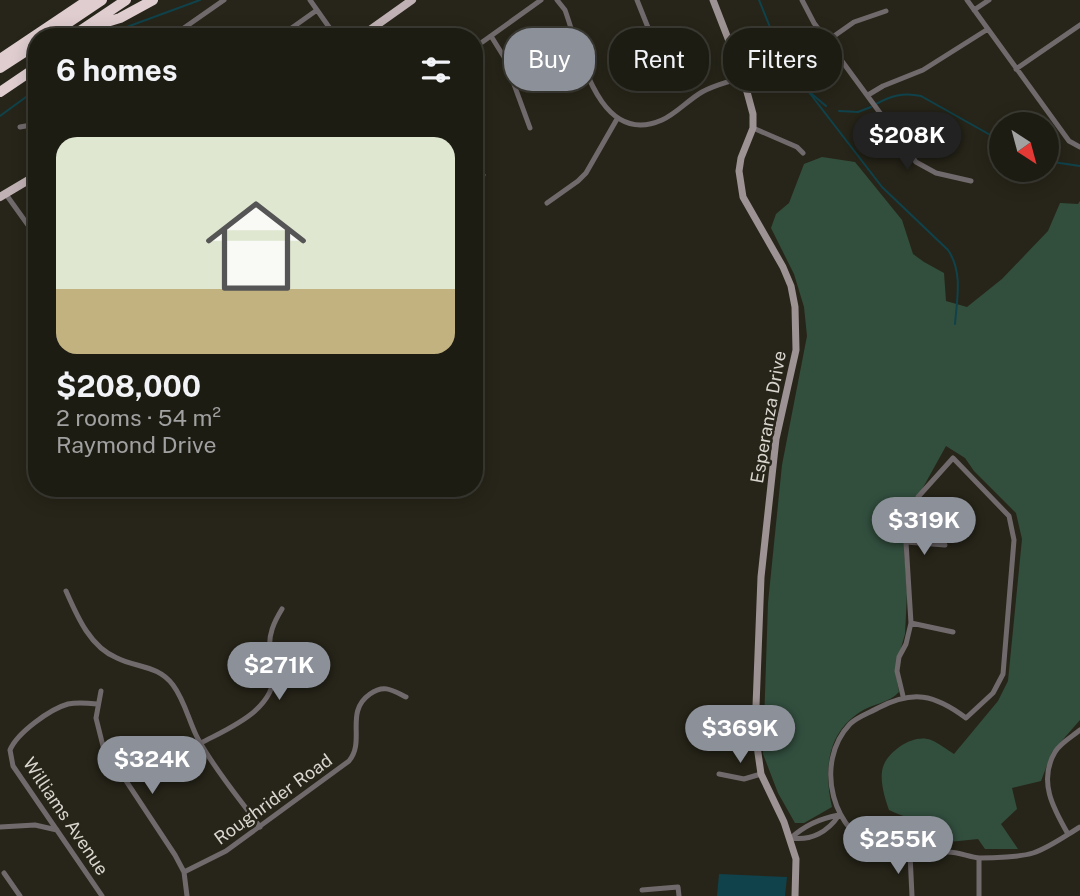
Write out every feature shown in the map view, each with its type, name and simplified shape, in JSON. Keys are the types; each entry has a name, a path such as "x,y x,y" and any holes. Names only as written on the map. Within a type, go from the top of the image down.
{"highway":[{"path":"47,28 89,0"},
{"path":"60,28 102,0"},
{"path":"84,28 126,0"},
{"path":"93,28 134,0"},
{"path":"97,25 120,18 153,0"},
{"path":"0,59 28,40"},
{"path":"0,68 28,50"},
{"path":"0,85 28,66"},
{"path":"0,92 28,72"}],"main road":[{"name":"Esperanza Drive","path":"713,0 724,28"},
{"path":"372,28 406,2"},
{"name":"Esperanza Drive","path":"747,91 753,114 753,128 741,158 740,185 747,208 783,267 791,286 797,330 796,351 776,439 761,578 755,732 761,774 791,838 796,859 795,896"},
{"path":"2,195 28,180"}],"street":[{"path":"184,28 224,0"},
{"path":"310,0 330,28"},
{"path":"483,42 541,0"},
{"path":"557,0 565,10 595,95 617,119 636,124 662,120 704,91 723,84"},
{"path":"637,0 648,28"},
{"path":"803,0 807,13 818,28"},
{"path":"967,0 1069,141 1080,148"},
{"path":"974,10 989,0"},
{"path":"292,28 317,10"},
{"path":"842,30 854,22 886,11"},
{"path":"1016,69 1079,28"},
{"path":"868,95 923,70 988,29"},
{"path":"491,36 505,57 530,128"},
{"path":"842,61 916,162 936,173 971,181"},
{"path":"547,203 586,173 617,119"},
{"path":"20,127 28,126"},
{"path":"753,128 797,147 803,153"},
{"path":"2,195 28,226"},
{"path":"902,696 897,671 898,657 906,644 911,623 905,561 906,542 918,497 953,458 1009,516 1014,540 1003,674 993,693 966,718 946,702 902,696 852,722 835,749 831,767 832,791 839,815 856,835 869,844 884,851 910,855 950,852 979,858 1033,853 1080,827"},
{"path":"906,542 945,545"},
{"path":"66,591 82,623 105,651 118,659 152,668 164,675 174,686 201,743 260,827"},
{"path":"201,743 247,716 268,695 274,675 270,634 282,609"},
{"path":"911,623 953,632"},
{"name":"Roughrider Road","path":"184,872 226,851 353,757 356,751 356,713 363,699 379,688 406,697"},
{"path":"101,691 97,704 97,728 108,755 167,841 184,872 187,896"},
{"name":"Williams Avenue","path":"97,704 68,704 56,709 19,735 10,750 13,766 102,896"},
{"path":"1068,834 1052,806 1046,781 1055,751 1080,730"},
{"path":"719,774 744,779 761,774"},
{"path":"791,838 800,829 839,815"},
{"path":"791,838 803,840 825,831 839,815"},
{"path":"818,822 825,826 825,831"},
{"path":"0,827 35,825 57,830"},
{"path":"910,855 912,896"},
{"path":"979,858 979,896"},
{"path":"4,873 20,896"},
{"path":"642,890 678,887 679,896"}],"green space":[{"path":"822,157 855,162 902,220 913,254 944,273 946,301 967,307 1002,279 1048,231 1060,203 1078,204 1080,201 1080,720 1052,752 1041,781 1012,788 1017,809 1001,824 1018,849 985,849 978,839 939,843 930,818 919,819 889,810 883,789 883,767 890,755 910,741 924,738 954,754 998,701 1008,681 1022,539 1016,513 974,471 965,458 946,446 910,511 904,547 907,593 905,634 895,669 899,692 890,699 860,712 840,731 834,742 828,767 832,807 804,823 795,823 778,793 763,754 768,603 782,465 807,336 804,307 794,274 771,228 776,214 789,203 804,164"}],"water":[{"path":"719,874 787,877 785,896 717,896"}],"waterway":[{"path":"124,28 200,0"},
{"path":"759,0 780,52 805,87 882,187 948,250 953,258 958,295 955,324"},
{"path":"808,91 826,106"},
{"path":"876,104 908,94 921,96 989,134"},
{"path":"0,116 28,96"},
{"path":"839,111 858,112 871,107"},
{"path":"1059,163 1080,166"}]}
